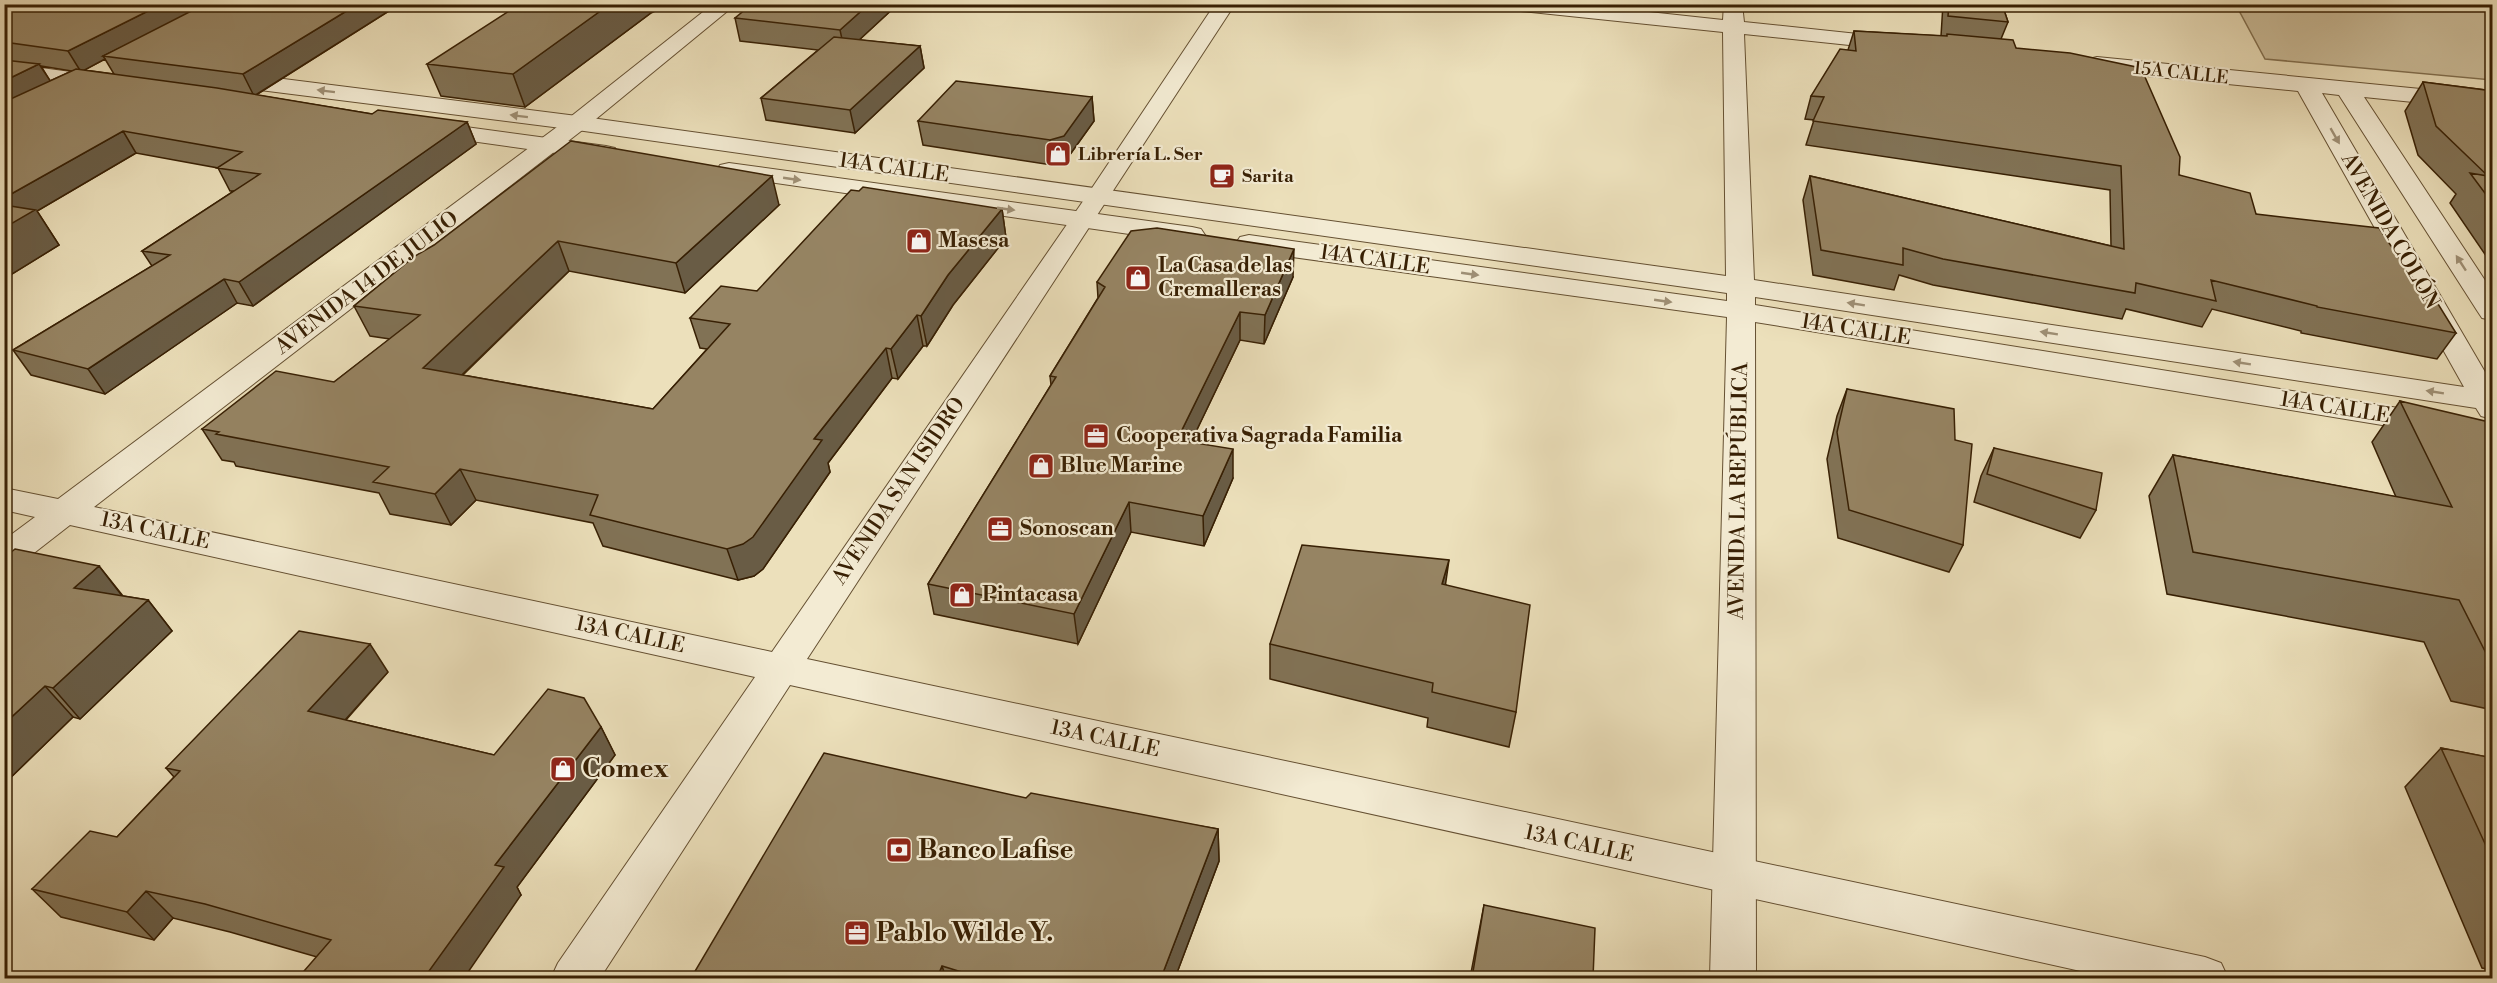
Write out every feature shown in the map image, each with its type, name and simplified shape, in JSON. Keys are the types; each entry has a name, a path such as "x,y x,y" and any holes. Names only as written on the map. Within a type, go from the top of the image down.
{"street":[{"name":"AVENIDA 14 DE JULIO","path":"4,558 577,123 726,4"},
{"name":"AVENIDA SAN ISIDRO","path":"574,978 779,668 1091,208 1172,81 1225,4"},
{"path":"1511,4 1732,15 1915,46"},
{"name":"AVENIDA LA REPÚBLICA","path":"1732,15 1740,299 1736,878 1733,978"},
{"path":"39,53 116,71 87,81 56,97"},
{"name":"15A CALLE","path":"2079,63 2493,103"},
{"path":"4,70 87,81"},
{"name":"14A CALLE","path":"213,77 577,123 1091,208 2491,403"},
{"name":"AVENIDA COLÓN","path":"2306,85 2491,403"},
{"name":"AVENIDA COLÓN","path":"2348,89 2493,312"},
{"path":"405,125 629,156"},
{"name":"14A CALLE","path":"699,166 1091,208 1218,239 1740,299 2493,433"},
{"name":"13A CALLE","path":"4,499 1736,878 2205,978"}],"shaded area":[{"path":"2236,5 2492,5 2492,80 2265,59"}],"building":[{"path":"4,4 162,4 68,51 4,42"},
{"path":"205,4 358,4 243,74 103,56"},
{"path":"520,4 610,4 513,74 427,64"},
{"path":"752,4 869,4 840,30 735,18"},
{"path":"1949,4 2002,4 2008,22 1948,16"},
{"path":"1854,31 1947,36 1947,34 2013,40 2016,48 2070,53 2141,68 2180,157 2179,175 2250,193 2256,214 2379,228 2420,289 2430,291 2456,333 2317,307 2211,280 2216,301 2136,283 2135,293 1943,259 1903,248 1903,265 1821,250 1810,176 2124,249 2121,166 1813,121 1824,97 1811,96 1840,49 1856,51"},
{"path":"834,37 920,46 850,110 761,98"},
{"path":"4,60 39,64 4,81"},
{"path":"76,69 217,88 372,114 378,110 467,122 239,282 224,279 88,369 13,350 170,255 142,251 260,174 217,168 242,152 123,131 4,198 4,102"},
{"path":"956,81 1092,97 1064,136 1050,140 918,121"},
{"path":"2423,82 2493,91 2493,204 2470,173 2488,176 2436,126"},
{"path":"571,141 772,176 676,263 558,241 423,368 653,409 730,324 690,318 721,286 757,291 851,190 859,191 863,187 1002,209 948,275 921,316 917,315 891,349 886,348 814,439 822,440 753,537 743,544 727,549 590,515 598,495 460,469 435,494 373,482 389,467 216,434 219,432 202,429 276,371 334,382 420,315 354,306 415,256 434,245"},
{"path":"4,205 35,210 4,228"},
{"path":"1157,228 1294,249 1265,315 1240,312 1177,440 1233,449 1203,516 1129,502 1074,614 928,584 1056,377 1050,376 1105,287 1097,282 1131,231"},
{"path":"1847,389 1954,409 1955,440 1972,444 1963,545 1849,510 1837,432"},
{"path":"2400,401 2489,422 2493,436 2493,660 2489,659 2459,600 2193,552 2173,455 2452,507"},
{"path":"1994,448 2102,473 2096,510 1987,474"},
{"path":"1302,545 1449,560 1442,584 1530,605 1516,712 1432,692 1433,683 1270,644"},
{"path":"15,549 99,566 74,588 148,600 53,688 45,686 4,724 4,558"},
{"path":"299,631 370,644 308,711 494,755 548,689 584,698 601,727 495,865 504,867 424,978 298,978 331,940 205,904 146,891 127,912 32,889 90,831 117,837 180,771 166,768"},
{"path":"2441,748 2493,758 2493,861"},
{"path":"824,753 1026,798 1031,793 1218,829 1161,978 981,978 942,966 937,978 691,978"},
{"path":"1484,905 1595,928 1593,978 1472,978"}],"place":[{"name":"Librería L. Ser","path":"1058,154"},
{"name":"Sarita","path":"1222,176"},
{"name":"Masesa","path":"919,241"},
{"name":"La Casa de las Cremalleras","path":"1138,278"},
{"name":"Cooperativa Sagrada Familia","path":"1096,436"},
{"name":"Blue Marine","path":"1041,466"},
{"name":"Sonoscan","path":"1000,529"},
{"name":"Pintacasa","path":"962,595"},
{"name":"Comex","path":"563,769"},
{"name":"Banco Lafise","path":"899,850"},
{"name":"Pablo Wilde Y.","path":"857,933"}]}
